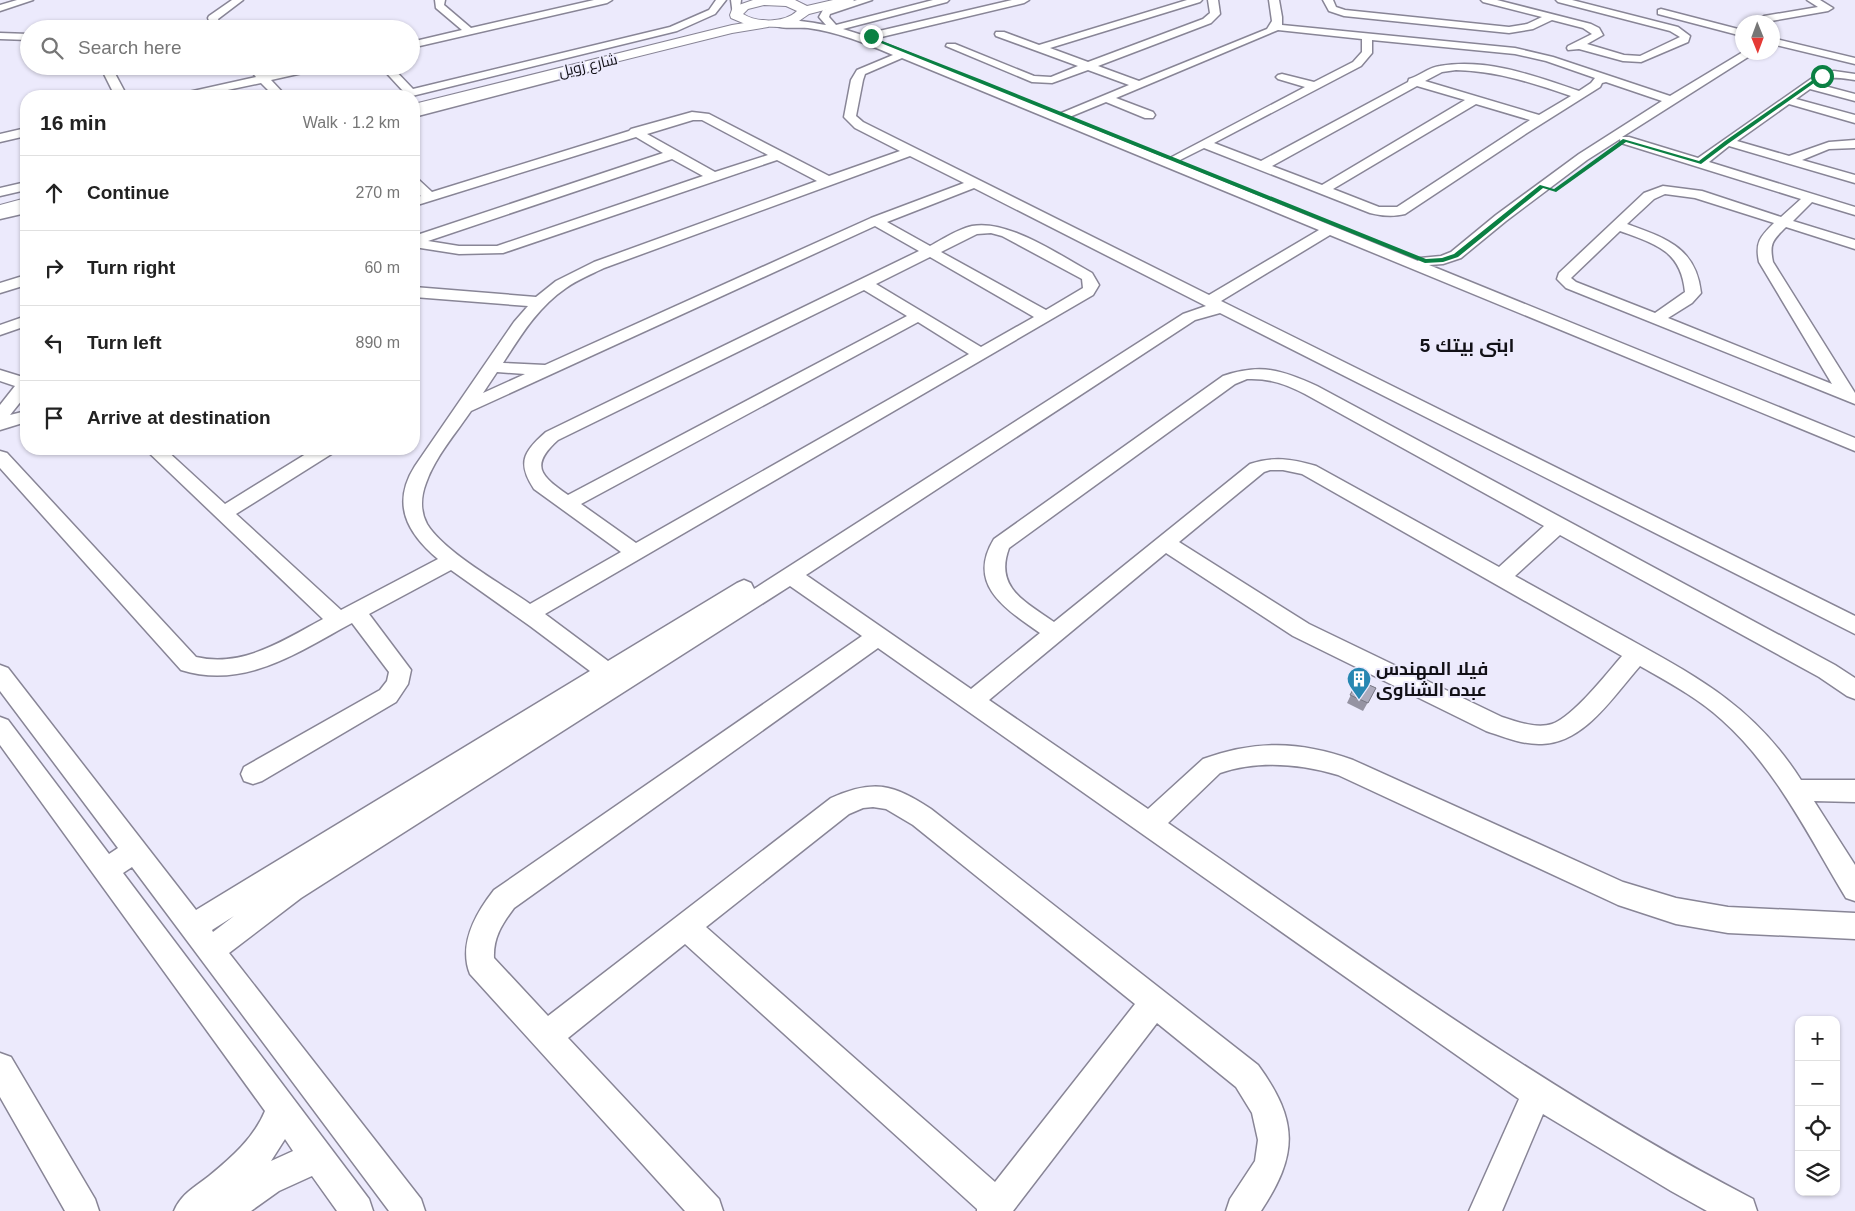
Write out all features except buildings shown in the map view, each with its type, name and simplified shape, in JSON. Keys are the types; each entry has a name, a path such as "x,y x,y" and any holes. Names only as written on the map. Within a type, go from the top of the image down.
{"main road":[{"name":"شارع زويل","path":"420,94 546,70 593,64 732,29 793,20 800,10 777,0 750,4 736,9 705,26 580,57 546,70 420,106"},
{"path":"800,10 818,0"},
{"path":"800,10 852,4"},
{"path":"736,9 743,20 769,24"},
{"path":"580,57 576,60 578,63 593,64"},
{"path":"0,198 20,193"},
{"path":"0,210 20,205"}],"street":[{"path":"0,8 28,0"},
{"path":"215,20 214,18 238,0"},
{"path":"440,0 439,6 470,32"},
{"path":"420,43 607,0"},
{"path":"420,93 673,29 712,12 721,0"},
{"path":"769,24 809,24 835,27 944,0"},
{"path":"872,40 1024,0"},
{"path":"1040,48 1197,0"},
{"path":"951,46 1032,79 1052,80 1207,21 1215,14 1213,0"},
{"path":"1064,115 1271,31 1278,22 1274,0"},
{"path":"1328,0 1332,9 1344,14 1500,29 1524,29 1551,16"},
{"path":"1486,0 1551,16 1595,30 1598,35 1549,58"},
{"path":"1522,8 1539,0"},
{"path":"1561,0 1674,29 1685,36 1684,40 1641,59 1623,58 1578,45"},
{"path":"1817,2 1837,1"},
{"path":"835,27 824,17 826,12 871,2"},
{"path":"852,4 871,2"},
{"path":"1780,16 1828,8 1817,2"},
{"path":"800,10 811,20 872,40 1329,230 1855,445"},
{"path":"1653,10 1735,31"},
{"path":"1718,27 1719,24 1725,23 1735,25"},
{"path":"1276,27 1498,49 1549,58 1601,81 1617,82 1671,100"},
{"path":"1000,34 1088,67 1155,87"},
{"path":"0,36 20,37"},
{"path":"1174,159 1362,60 1367,53 1367,36"},
{"path":"1780,37 1855,55"},
{"path":"1780,43 1855,62"},
{"path":"1780,46 1794,46"},
{"path":"1211,299 1080,232 908,152 853,121 850,117 859,96 861,72 908,56 1064,115 1103,135 1174,159 1855,435"},
{"path":"420,112 582,70 609,60"},
{"path":"1425,261 1461,258 1548,188 1583,157 1720,76 1741,60"},
{"path":"1548,188 1625,140 1671,100 1752,60"},
{"path":"1262,166 1413,81 1439,69 1470,67 1512,74 1580,95"},
{"path":"1700,163 1807,85 1827,74 1855,77"},
{"path":"110,75 118,90"},
{"path":"261,75 275,90"},
{"path":"211,90 278,75"},
{"path":"394,75 408,90"},
{"path":"1282,77 1315,86"},
{"path":"1413,81 1539,119"},
{"path":"1205,144 1375,210 1400,212 1539,119 1601,81"},
{"path":"1807,85 1855,98"},
{"path":"859,96 864,116 870,123 1211,299 1855,615"},
{"path":"1105,98 1149,114"},
{"path":"1322,190 1474,100"},
{"path":"1786,100 1855,119"},
{"path":"420,200 686,116 701,116 828,181"},
{"path":"635,132 713,177"},
{"path":"0,138 20,133"},
{"path":"1625,140 1855,211"},
{"path":"1727,142 1855,179"},
{"path":"1791,160 1825,145 1834,143 1855,144"},
{"path":"608,673 453,560 424,534 418,526 412,509 415,484 422,470 520,325 539,302 561,284 599,265 908,152"},
{"path":"420,240 673,154"},
{"path":"420,243 460,250 498,250 779,155"},
{"path":"466,407 876,221 974,184"},
{"path":"0,192 20,187"},
{"path":"420,188 430,197"},
{"path":"1852,397 1571,285 1564,279 1565,274 1649,196 1663,190 1697,194 1855,245"},
{"path":"1810,197 1766,239 1763,248 1764,256 1779,285 1852,397"},
{"path":"0,215 20,210"},
{"path":"876,221 1046,317"},
{"path":"1618,226 1659,242 1675,251 1684,261 1691,276 1693,293 1687,300 1656,319"},
{"path":"529,614 1089,292 1092,287 1091,281 1087,276 1007,233 991,229 966,232 552,436 541,445 534,455 531,466 534,476 541,485 635,552"},
{"path":"1184,315 1189,303 1211,299 1329,230"},
{"path":"1461,258 1462,268 1469,278"},
{"path":"0,288 20,282"},
{"path":"864,282 981,354"},
{"path":"420,292 539,302"},
{"path":"194,926 268,892 700,624 1184,315 1205,311 1211,299"},
{"path":"567,503 918,316"},
{"path":"0,330 20,323"},
{"path":"1349,366 1855,626"},
{"path":"493,367 548,370"},
{"path":"1055,633 1002,593 995,581 992,568 994,556 1001,544 1221,386 1239,375 1253,373 1283,377 1827,671 1855,690"},
{"path":"0,375 20,382"},
{"path":"0,418 20,392"},
{"path":"0,425 20,418"},
{"path":"160,455 223,514 347,617 400,670 400,676 394,690 388,696 253,774"},
{"path":"223,514 315,455"},
{"path":"0,457 189,664 218,668 252,664 269,658 453,560"},
{"path":"972,701 1257,468 1268,464 1292,465 1309,470 1687,682 1730,713 1763,746 1780,768 1855,889"},
{"path":"211,950 268,892 608,673 790,575 864,520"},
{"path":"1500,578 1558,525"},
{"path":"1165,543 1308,634 1494,724 1516,732 1538,735 1557,732 1571,725 1637,654"},
{"path":"790,575 1537,1093 1682,1180 1741,1211"},
{"path":"707,1211 480,964 478,950 494,911 504,900 879,636"},
{"path":"0,674 194,926 401,1208"},
{"path":"0,727 357,1211"},
{"path":"1150,824 1212,766 1251,756 1274,754 1297,756 1344,767 1618,893 1667,908 1728,920 1855,926"},
{"path":"1794,790 1855,791"},
{"path":"546,1036 840,806 856,798 874,795 892,798 922,817 1247,1076 1266,1103 1271,1119 1274,1142 1270,1164 1242,1211"},
{"path":"105,870 136,851"},
{"path":"685,926 995,1208 1154,1003"},
{"path":"0,1068 83,1211"},
{"path":"1485,1211 1537,1093"},
{"path":"210,1207 264,1146 275,1128 282,1110"},
{"path":"210,1207 253,1187 274,1174 317,1158"}],"place":[{"name":"فيلا المهندس عبده الشناوى","path":"1359,700"}],"district":[{"name":"ابنى بيتك 5","path":"1467,345"}],"route":[{"path":"871,36 868,37 1425,261 1443,260 1456,256 1542,186 1554,190 1625,140 1700,163 1822,76"}]}
